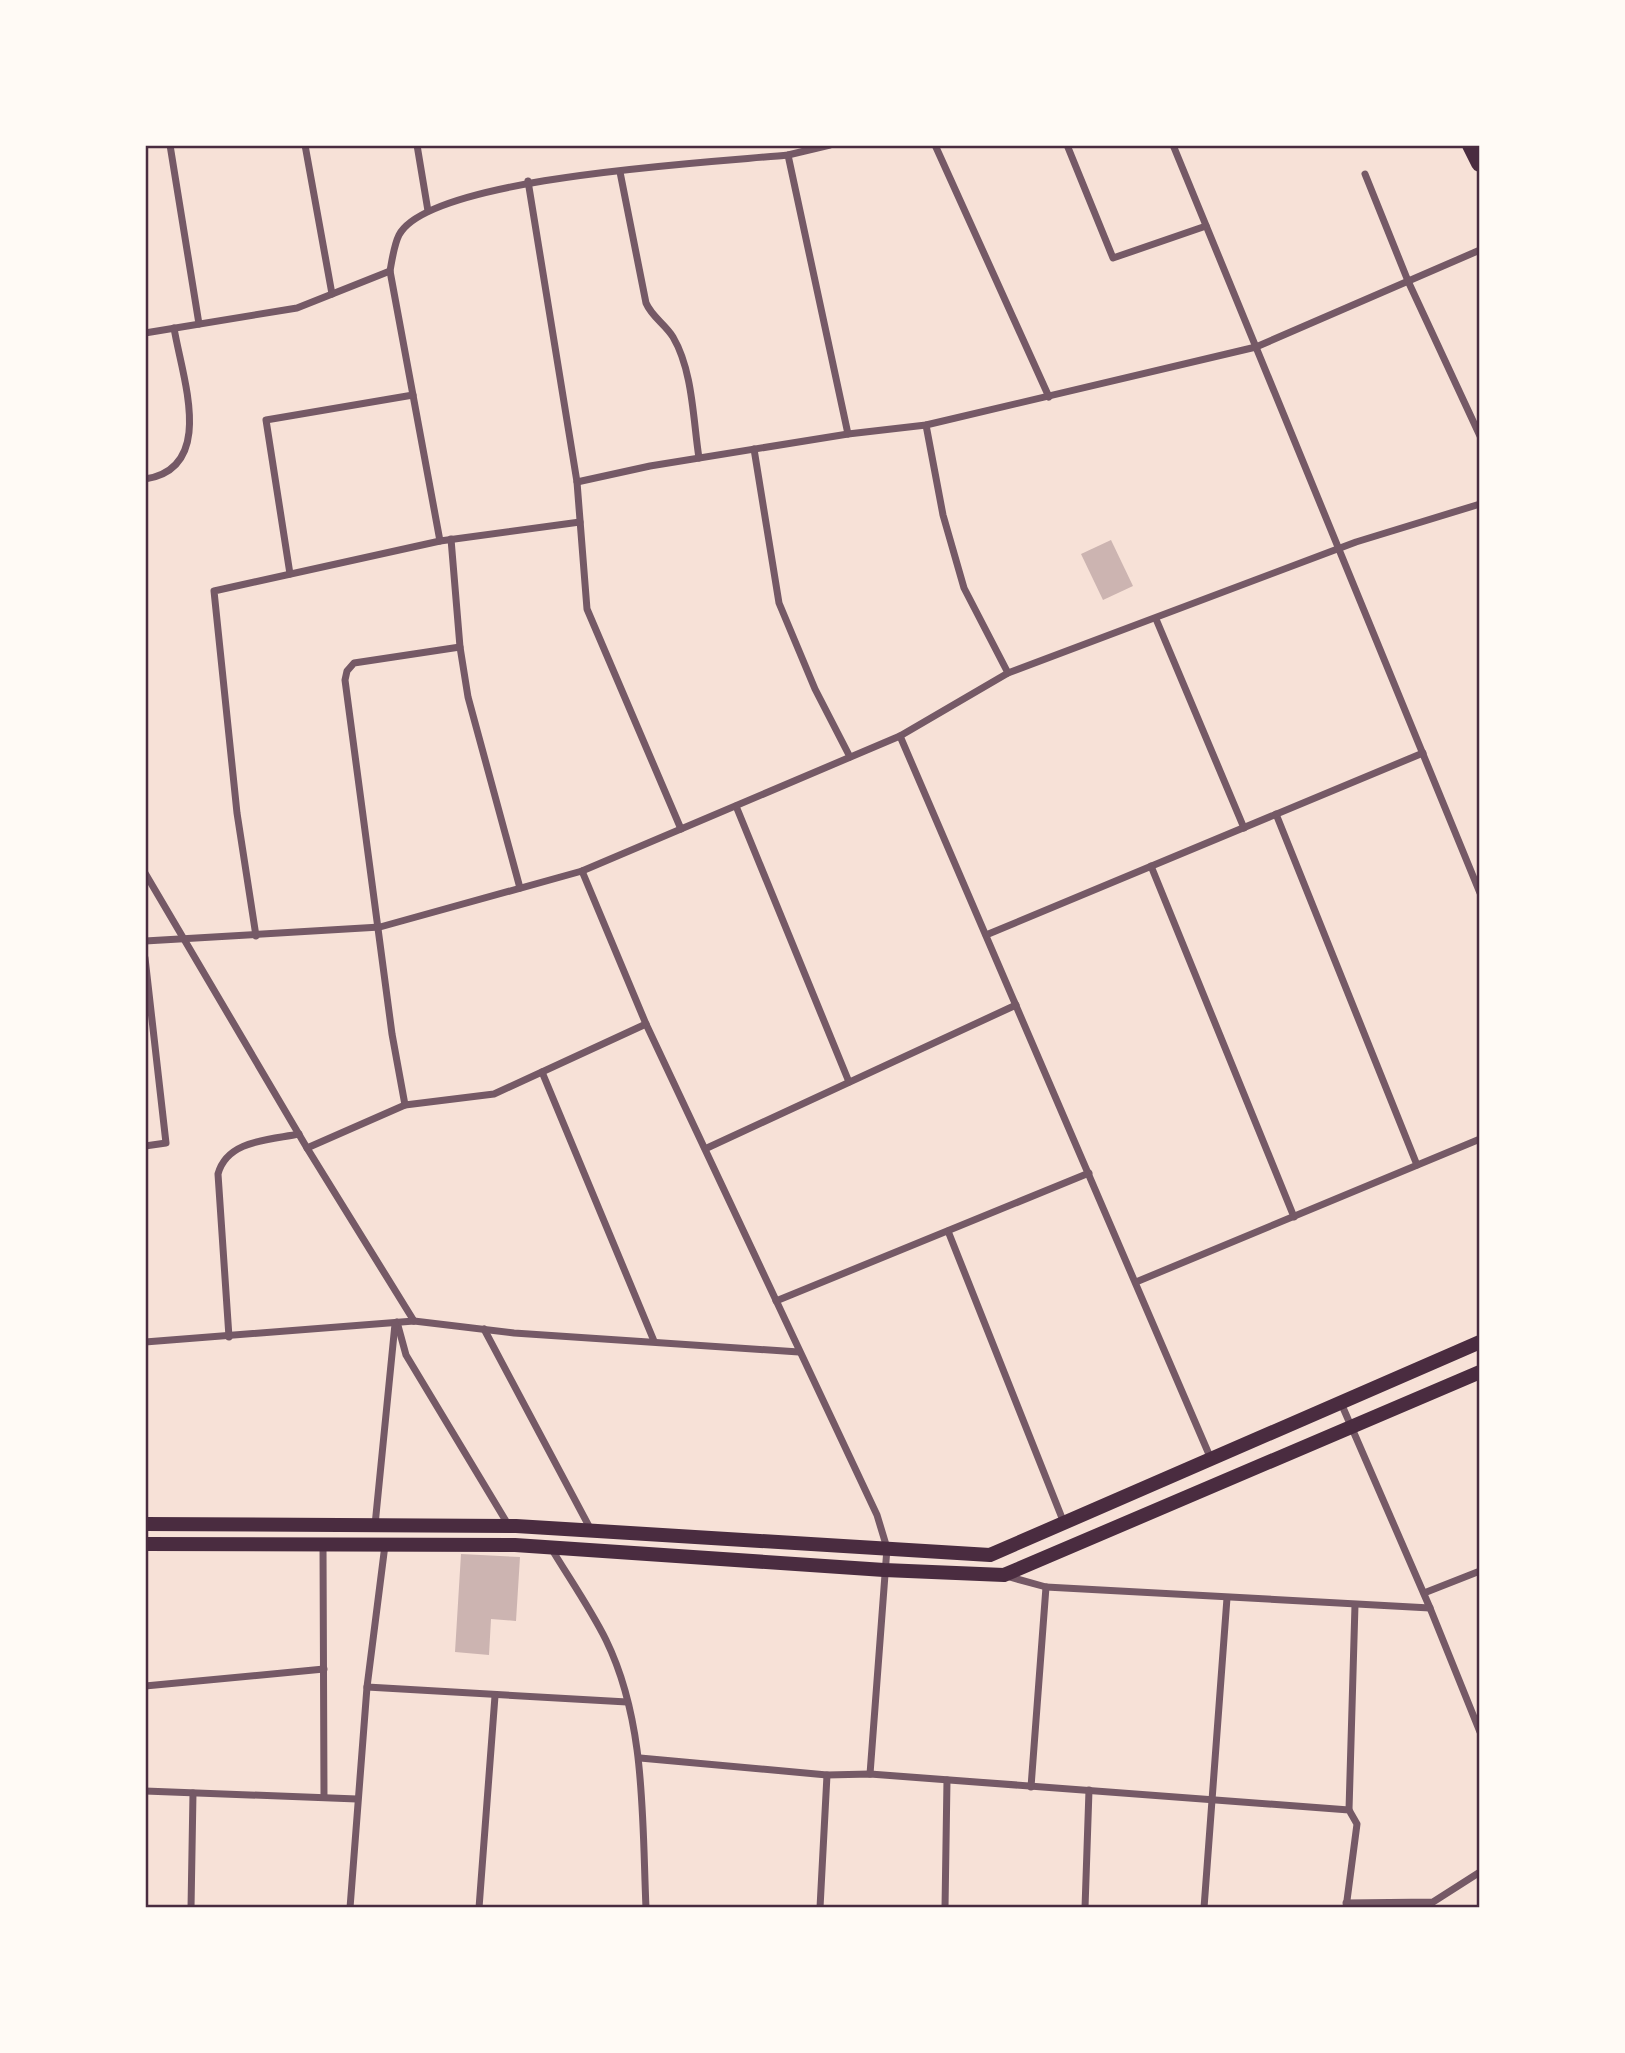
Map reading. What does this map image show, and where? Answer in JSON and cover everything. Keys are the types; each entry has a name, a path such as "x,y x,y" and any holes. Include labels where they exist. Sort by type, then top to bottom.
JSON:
{"highway":[{"path":"1471,145 1480,163"}],"main road":[{"path":"145,1524 509,1526 990,1555 1480,1342"},
{"path":"145,1544 551,1548 884,1570 1003,1575 1480,1372"}],"street":[{"path":"170,145 199,324"},
{"path":"305,145 332,294"},
{"path":"417,145 428,211"},
{"path":"440,541 390,271 399,234 428,211 528,181 788,155 830,145"},
{"path":"935,145 1049,397"},
{"path":"1067,145 1113,258 1206,226"},
{"path":"1173,145 1480,893"},
{"path":"788,155 848,434"},
{"path":"620,172 646,303 651,313 673,336 687,379 699,458"},
{"path":"1365,174 1408,281 1480,436"},
{"path":"528,181 577,482 587,609 681,829"},
{"path":"577,482 754,449 926,425 1256,347 1480,250"},
{"path":"145,333 298,308 390,271"},
{"path":"145,479 173,470 182,461 191,435 174,328"},
{"path":"290,574 266,420 413,395"},
{"path":"926,425 943,515 964,587 1008,673"},
{"path":"754,449 779,603 816,689 850,757"},
{"path":"145,941 380,927 582,871 900,736 1008,673 1340,548 1480,504"},
{"path":"256,936 237,813 214,591 440,541 580,522"},
{"path":"452,539 460,647 468,697 520,888"},
{"path":"1156,619 1244,828"},
{"path":"405,1105 392,1034 380,927 345,680 347,671 354,663 460,647"},
{"path":"900,736 1211,1459"},
{"path":"986,935 1423,753"},
{"path":"736,806 849,1082"},
{"path":"1276,814 1418,1165"},
{"path":"1151,866 1294,1217"},
{"path":"582,871 646,1024 707,1148 799,1352 877,1515 887,1548 870,1774"},
{"path":"145,873 307,1148 414,1321"},
{"path":"145,958 166,1143 145,1146"},
{"path":"707,1148 1016,1005"},
{"path":"307,1148 405,1105 494,1094 646,1024"},
{"path":"542,1072 654,1341"},
{"path":"229,1337 218,1174 221,1162 229,1153 242,1146 299,1133"},
{"path":"1136,1282 1480,1139"},
{"path":"776,1301 1089,1173"},
{"path":"948,1231 1064,1522"},
{"path":"145,1342 414,1321 799,1352"},
{"path":"375,1525 396,1322"},
{"path":"396,1322 406,1355 509,1526"},
{"path":"484,1328 591,1530"},
{"path":"1341,1403 1424,1593 1480,1732"},
{"path":"323,1545 324,1797"},
{"path":"350,1908 367,1687 385,1545"},
{"path":"551,1548 606,1641 627,1702 639,1758 646,1908"},
{"path":"1424,1593 1480,1571"},
{"path":"1003,1575 1046,1587 1430,1608"},
{"path":"1031,1787 1046,1587"},
{"path":"1204,1908 1227,1598"},
{"path":"1354,1605 1349,1810 1357,1824 1346,1905 1433,1902 1480,1872"},
{"path":"145,1686 324,1669"},
{"path":"367,1687 627,1702"},
{"path":"480,1908 495,1696"},
{"path":"639,1758 827,1775 870,1774 1349,1810"},
{"path":"820,1908 827,1775"},
{"path":"945,1908 947,1780"},
{"path":"1084,1908 1089,1790"},
{"path":"145,1791 357,1798"},
{"path":"191,1908 193,1793"}],"building":[{"path":"1111,540 1133,586 1103,600 1081,554"},
{"path":"461,1554 520,1557 516,1621 491,1619 489,1655 455,1652"}]}
